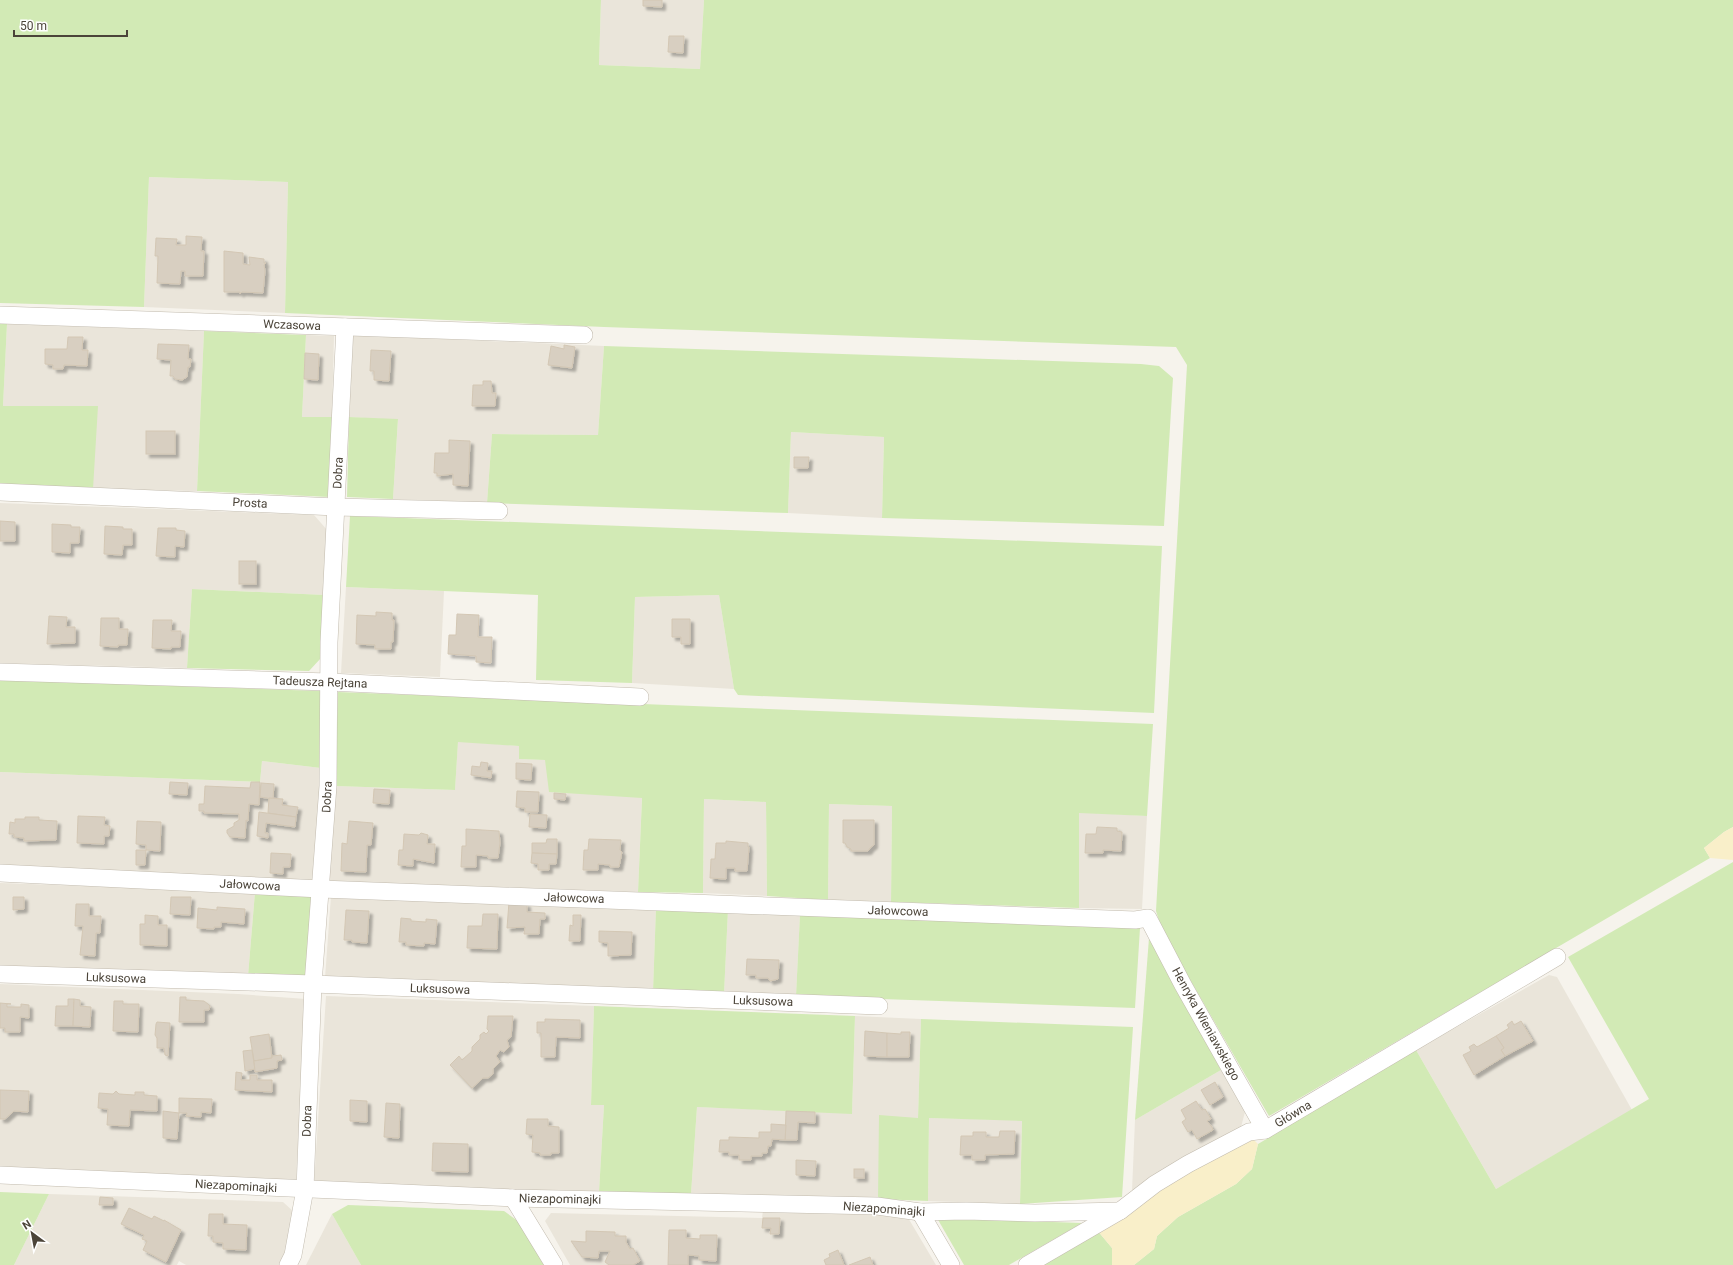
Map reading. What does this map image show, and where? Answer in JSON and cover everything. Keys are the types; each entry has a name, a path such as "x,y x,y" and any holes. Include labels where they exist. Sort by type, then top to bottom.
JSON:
{"street":[{"name":"Wczasowa","path":"0,315 584,334"},
{"name":"Dobra","path":"288,1265 293,1255 305,1189 313,984 328,786 329,642 345,327"},
{"name":"Prosta","path":"0,492 336,507 499,511"},
{"name":"Tadeusza Rejtana","path":"0,672 329,682 640,697"},
{"name":"Jałowcowa","path":"0,873 321,889 1135,920 1148,918"},
{"name":"Henryka Wieniawskiego","path":"1148,918 1183,985 1266,1130"},
{"name":"Główna","path":"1027,1265 1120,1211 1155,1184 1188,1164 1249,1132 1266,1130 1557,957"},
{"name":"Luksusowa","path":"0,974 313,984 879,1006"},
{"name":"Niezapominajki","path":"0,1175 513,1198 877,1206 920,1212 966,1211 1035,1213 1120,1211"},
{"path":"513,1198 554,1265"},
{"path":"920,1212 951,1265"}],"shaded area":[{"path":"601,0 704,0 700,69 599,65"},
{"path":"149,177 288,182 285,313 144,307"},
{"path":"7,324 204,331 197,491 93,489 3,406"},
{"path":"306,335 334,336 332,417 302,417"},
{"path":"353,335 604,346 598,435 492,434 487,503 393,499 398,420 349,417"},
{"path":"791,432 884,437 882,518 788,513"},
{"path":"0,503 314,515 328,531 325,595 192,589 187,668 0,663"},
{"path":"346,587 444,591 440,677 341,673"},
{"path":"719,595 734,689 632,683 635,597"},
{"path":"458,741 519,746 519,759 545,760 642,797 638,892 329,881 335,786 455,790"},
{"path":"262,761 321,768 313,880 0,866 0,772 260,782"},
{"path":"704,799 766,802 767,896 703,893"},
{"path":"829,804 892,806 891,902 828,900"},
{"path":"1079,812 1147,816 1142,909 1079,908"},
{"path":"0,883 255,892 248,976 0,967"},
{"path":"331,896 656,907 653,991 325,978"},
{"path":"728,910 800,914 796,996 724,994"},
{"path":"1549,975 1557,977 1632,1110 1496,1189 1416,1050"},
{"path":"0,984 238,994 306,999 296,1180 0,1168"},
{"path":"326,996 594,1006 591,1105 604,1105 599,1192 314,1183"},
{"path":"855,1016 921,1019 918,1118 878,1199 691,1194 697,1107 852,1113"},
{"path":"1221,1070 1245,1112 1241,1127 1132,1191 1135,1120"},
{"path":"929,1118 1022,1120 1020,1204 928,1201"},
{"path":"49,1194 283,1202 294,1212 291,1244 281,1265 186,1265 179,1261 177,1265 14,1265"},
{"path":"763,1210 907,1216 936,1265 570,1265 545,1221 551,1213 762,1218"},
{"path":"332,1214 361,1265 306,1265"}],"green space":[{"path":"0,0 601,0 599,65 700,69 704,0 1733,0 1733,827 1724,832 1704,848 1710,858 1269,1116 1163,933 1156,911 1187,365 1176,347 604,327 285,313 288,182 149,177 144,307 0,303"},
{"path":"0,324 7,324 3,406 98,406 93,489 0,485"},
{"path":"204,331 306,335 302,417 332,417 330,497 197,491"},
{"path":"604,346 1141,364 1159,366 1173,378 1164,526 882,518 884,437 791,432 788,513 487,503 492,434 598,435"},
{"path":"349,417 398,419 393,499 347,497"},
{"path":"350,516 1162,546 1154,713 738,695 734,689 719,595 635,597 632,683 536,680 538,595 346,587"},
{"path":"192,589 325,595 321,658 309,671 187,668"},
{"path":"0,680 320,691 321,768 262,761 260,782 0,772"},
{"path":"338,692 1153,724 1147,816 1079,813 1079,908 891,902 892,806 829,804 828,900 767,896 766,802 704,799 703,893 638,892 642,798 549,792 545,760 519,759 519,746 458,742 455,790 335,786"},
{"path":"1733,862 1733,1265 1134,1265 1154,1249 1157,1236 1178,1217 1236,1184 1252,1169 1258,1144 1416,1050 1496,1189 1649,1099 1568,957"},
{"path":"255,892 313,896 307,978 248,976"},
{"path":"656,907 728,910 724,994 653,991"},
{"path":"800,914 1140,928 1135,1008 796,996"},
{"path":"1149,938 1221,1070 1135,1120"},
{"path":"594,1006 855,1016 852,1114 697,1107 691,1194 599,1192 604,1105 591,1105"},
{"path":"921,1019 1133,1027 1122,1197 1020,1204 1022,1121 929,1118 928,1201 878,1199 879,1115 918,1118"},
{"path":"0,1192 49,1194 14,1265 0,1265"},
{"path":"348,1205 504,1211 522,1224 545,1265 361,1265 332,1214"},
{"path":"937,1218 1082,1223 1009,1265 964,1265"},
{"path":"1097,1230 1112,1248 1112,1265 1037,1265"}],"sand":[{"path":"1733,827 1733,860 1710,858 1704,848 1724,832"},
{"path":"1252,1138 1258,1144 1252,1169 1236,1184 1178,1217 1157,1236 1154,1249 1134,1265 1112,1265 1112,1248 1097,1230 1153,1192"}],"building":[{"path":"643,0 662,0 662,7 643,6"},
{"path":"669,36 684,36 683,53 668,52"},
{"path":"186,236 202,237 201,251 204,251 203,276 185,276 185,271 181,271 180,284 157,283 158,256 155,256 156,238 177,239 176,245 186,245"},
{"path":"224,251 243,253 243,264 250,265 249,257 264,259 264,263 266,263 264,265 265,271 263,293 242,292 240,294 240,292 224,292"},
{"path":"68,337 83,337 82,350 88,350 87,366 64,365 63,369 53,369 53,365 45,364 45,349 67,349"},
{"path":"158,344 189,345 188,359 191,359 187,377 182,380 175,379 173,376 170,376 171,360 157,359"},
{"path":"564,345 575,347 572,368 548,365 551,346 564,349"},
{"path":"371,350 391,351 389,381 374,380 374,371 370,371"},
{"path":"305,353 319,354 318,380 304,379"},
{"path":"483,381 491,381 492,393 496,393 495,406 472,406 473,385 483,385"},
{"path":"146,431 175,431 175,454 146,454"},
{"path":"449,440 470,441 468,486 453,485 453,474 437,476 437,473 434,473 435,453 449,453"},
{"path":"794,457 809,457 808,468 794,468"},
{"path":"0,521 15,522 15,541 0,541"},
{"path":"52,524 80,527 79,543 70,543 70,553 52,552"},
{"path":"105,526 132,529 132,545 123,545 122,555 104,554"},
{"path":"158,528 176,528 176,530 185,531 184,547 175,546 175,557 156,556"},
{"path":"239,561 256,561 256,584 239,584"},
{"path":"376,612 392,613 392,620 394,620 393,642 391,642 391,649 375,649 375,645 356,644 357,615 376,616"},
{"path":"457,614 479,615 478,637 492,637 491,663 476,662 476,656 448,654 449,635 456,635"},
{"path":"49,616 67,617 66,627 75,627 75,643 47,644"},
{"path":"101,618 119,618 119,629 128,629 127,645 118,645 118,647 100,646"},
{"path":"672,619 690,619 690,644 681,644 681,637 672,637"},
{"path":"153,620 172,620 171,631 181,631 180,647 171,647 171,649 152,648"},
{"path":"481,762 488,763 487,771 492,771 491,778 471,775 472,766 480,767"},
{"path":"516,763 532,764 531,780 516,779"},
{"path":"170,782 188,783 187,795 169,794"},
{"path":"251,782 260,782 259,805 249,804 245,838 230,837 227,833 227,830 234,826 234,823 239,820 239,814 204,813 204,811 199,811 199,804 204,804 205,786 250,788"},
{"path":"261,783 274,784 273,799 260,797"},
{"path":"374,789 390,790 389,804 373,803"},
{"path":"517,791 539,792 538,812 525,812 525,808 516,807"},
{"path":"554,793 566,794 565,800 554,799"},
{"path":"269,798 283,799 282,805 298,807 296,817 268,813"},
{"path":"259,812 296,817 295,827 266,823 265,833 268,833 268,838 257,836"},
{"path":"530,814 547,815 546,828 529,827"},
{"path":"78,816 105,817 104,825 110,826 109,836 104,836 104,844 77,843"},
{"path":"25,817 39,817 39,820 57,821 56,840 24,841 24,838 14,837 14,834 9,834 10,822 15,823 15,819 25,819"},
{"path":"843,820 874,820 874,845 868,851 851,851 845,843 843,843"},
{"path":"137,821 161,822 160,851 146,850 146,845 136,844"},
{"path":"349,821 373,823 371,845 367,845 366,872 341,871 342,843 347,844"},
{"path":"1097,827 1117,828 1117,831 1122,832 1121,851 1103,850 1103,853 1085,853 1086,834 1096,834"},
{"path":"466,829 499,831 500,843 498,858 488,858 488,856 476,855 476,867 461,867 462,846 466,846"},
{"path":"421,833 428,835 427,844 435,844 434,863 413,859 413,866 398,865 399,850 403,850 404,834 419,835"},
{"path":"547,839 557,839 557,854 532,853 532,843 546,843"},
{"path":"589,839 621,840 620,850 622,852 619,867 610,867 610,865 598,864 598,870 583,870 584,850 588,850"},
{"path":"726,841 748,843 747,871 735,871 735,868 726,868 726,879 710,878 711,859 715,859 716,843 726,843"},
{"path":"136,850 146,850 145,865 136,865"},
{"path":"271,853 291,854 290,867 283,867 283,874 270,873"},
{"path":"532,853 557,854 556,864 549,864 549,870 538,870 538,864 531,863"},
{"path":"13,897 24,897 24,909 13,910"},
{"path":"171,897 191,897 190,915 170,914"},
{"path":"509,902 527,904 527,912 545,913 545,919 540,919 539,934 524,934 525,927 507,928"},
{"path":"76,904 89,904 89,916 101,916 100,933 96,933 95,956 80,955 83,926 75,926"},
{"path":"217,907 245,909 244,924 221,922 221,927 214,927 214,929 197,928 198,908 217,910"},
{"path":"346,910 369,911 367,943 344,940"},
{"path":"483,914 498,914 497,949 467,948 468,926 482,926"},
{"path":"145,915 158,916 158,925 167,925 167,946 140,945 140,924 145,924"},
{"path":"573,915 581,915 580,941 569,941 570,925 573,926"},
{"path":"401,918 411,919 411,921 426,922 426,919 437,920 435,944 424,943 424,946 406,945 406,942 399,942"},
{"path":"599,931 632,932 631,955 608,956 608,943 599,942"},
{"path":"747,959 779,960 778,979 770,981 768,978 756,978 756,975 746,975"},
{"path":"180,997 186,997 186,1000 204,1001 210,1006 209,1010 204,1010 204,1022 179,1022"},
{"path":"68,999 74,999 73,1026 55,1026 56,1006 68,1006"},
{"path":"74,999 80,1000 80,1006 91,1007 90,1027 73,1026"},
{"path":"114,1001 123,1001 123,1004 139,1004 138,1032 113,1031"},
{"path":"0,1003 11,1004 7,1004 7,1007 21,1007 21,1004 29,1005 29,1018 20,1017 20,1032 5,1032 5,1028 0,1028"},
{"path":"488,1016 513,1016 511,1037 507,1040 509,1047 504,1052 500,1050 496,1056 500,1062 493,1069 493,1074 488,1078 483,1078 472,1088 450,1065 459,1056 462,1060 472,1051 472,1047 480,1039 480,1035 484,1032 486,1034 489,1031 487,1029"},
{"path":"545,1019 580,1020 580,1038 556,1037 555,1057 541,1057 541,1033 537,1033 537,1022 545,1022"},
{"path":"1512,1021 1514,1025 1521,1021 1533,1041 1505,1056 1501,1050 1504,1048 1496,1036 1509,1028 1507,1025"},
{"path":"157,1022 170,1023 168,1056 165,1055 164,1048 157,1048 157,1038 155,1035"},
{"path":"865,1031 887,1033 887,1057 864,1056"},
{"path":"901,1032 910,1032 909,1057 887,1057 887,1033 901,1034"},
{"path":"269,1034 272,1058 254,1061 250,1037"},
{"path":"1496,1036 1504,1048 1501,1050 1505,1056 1474,1075 1463,1055 1471,1051 1469,1047 1474,1044 1477,1047"},
{"path":"252,1050 255,1069 245,1071 243,1051"},
{"path":"281,1055 282,1060 277,1061 277,1068 255,1072 254,1061"},
{"path":"236,1072 242,1073 241,1080 250,1080 250,1075 257,1075 257,1080 272,1080 272,1092 235,1090"},
{"path":"1215,1082 1223,1097 1210,1105 1201,1090"},
{"path":"0,1090 29,1091 28,1112 14,1111 5,1119 0,1119"},
{"path":"116,1091 119,1094 135,1095 135,1092 144,1092 144,1095 157,1096 157,1111 130,1110 129,1126 107,1125 108,1109 98,1108 99,1093 113,1094"},
{"path":"179,1098 212,1099 211,1113 201,1112 201,1117 186,1116 187,1113 179,1113"},
{"path":"350,1100 367,1101 367,1122 350,1121"},
{"path":"1196,1101 1202,1110 1205,1109 1211,1119 1207,1121 1213,1130 1197,1139 1192,1130 1188,1132 1182,1122 1186,1119 1181,1110"},
{"path":"386,1103 400,1104 399,1138 384,1137"},
{"path":"163,1111 179,1113 177,1139 163,1138"},
{"path":"786,1111 815,1112 815,1123 798,1122 797,1140 785,1140"},
{"path":"527,1119 548,1119 548,1126 559,1127 559,1153 540,1155 540,1153 532,1152 533,1135 526,1134"},
{"path":"771,1124 786,1125 785,1140 772,1139 771,1146 768,1146 767,1153 762,1153 762,1156 751,1156 751,1160 739,1160 739,1155 729,1155 729,1152 719,1152 720,1140 729,1140 729,1137 759,1138 759,1132 771,1132"},
{"path":"1000,1131 1015,1131 1014,1154 985,1155 985,1160 972,1160 972,1155 960,1155 961,1136 973,1136 973,1132 986,1132 986,1137 999,1137"},
{"path":"433,1143 468,1144 468,1172 432,1171"},
{"path":"796,1160 816,1161 815,1176 796,1175"},
{"path":"854,1169 864,1169 864,1178 854,1178"},
{"path":"100,1197 113,1198 113,1205 99,1205"},
{"path":"129,1208 152,1219 154,1216 164,1220 181,1230 166,1262 143,1250 147,1241 142,1239 144,1235 121,1224"},
{"path":"209,1214 223,1214 223,1224 247,1225 246,1250 223,1249 223,1243 213,1242 213,1236 208,1236"},
{"path":"763,1218 780,1218 779,1234 770,1234 771,1228 762,1228"},
{"path":"669,1230 686,1230 686,1238 700,1239 700,1235 717,1235 716,1261 699,1260 699,1256 688,1255 688,1265 668,1265"},
{"path":"586,1231 615,1232 615,1236 626,1236 626,1242 630,1249 633,1248 640,1261 633,1265 609,1265 605,1262 610,1251 599,1251 598,1258 582,1257 571,1241 586,1242"},
{"path":"838,1250 844,1265 826,1265 824,1260 830,1257 829,1254"},
{"path":"870,1257 873,1265 849,1265"}]}
